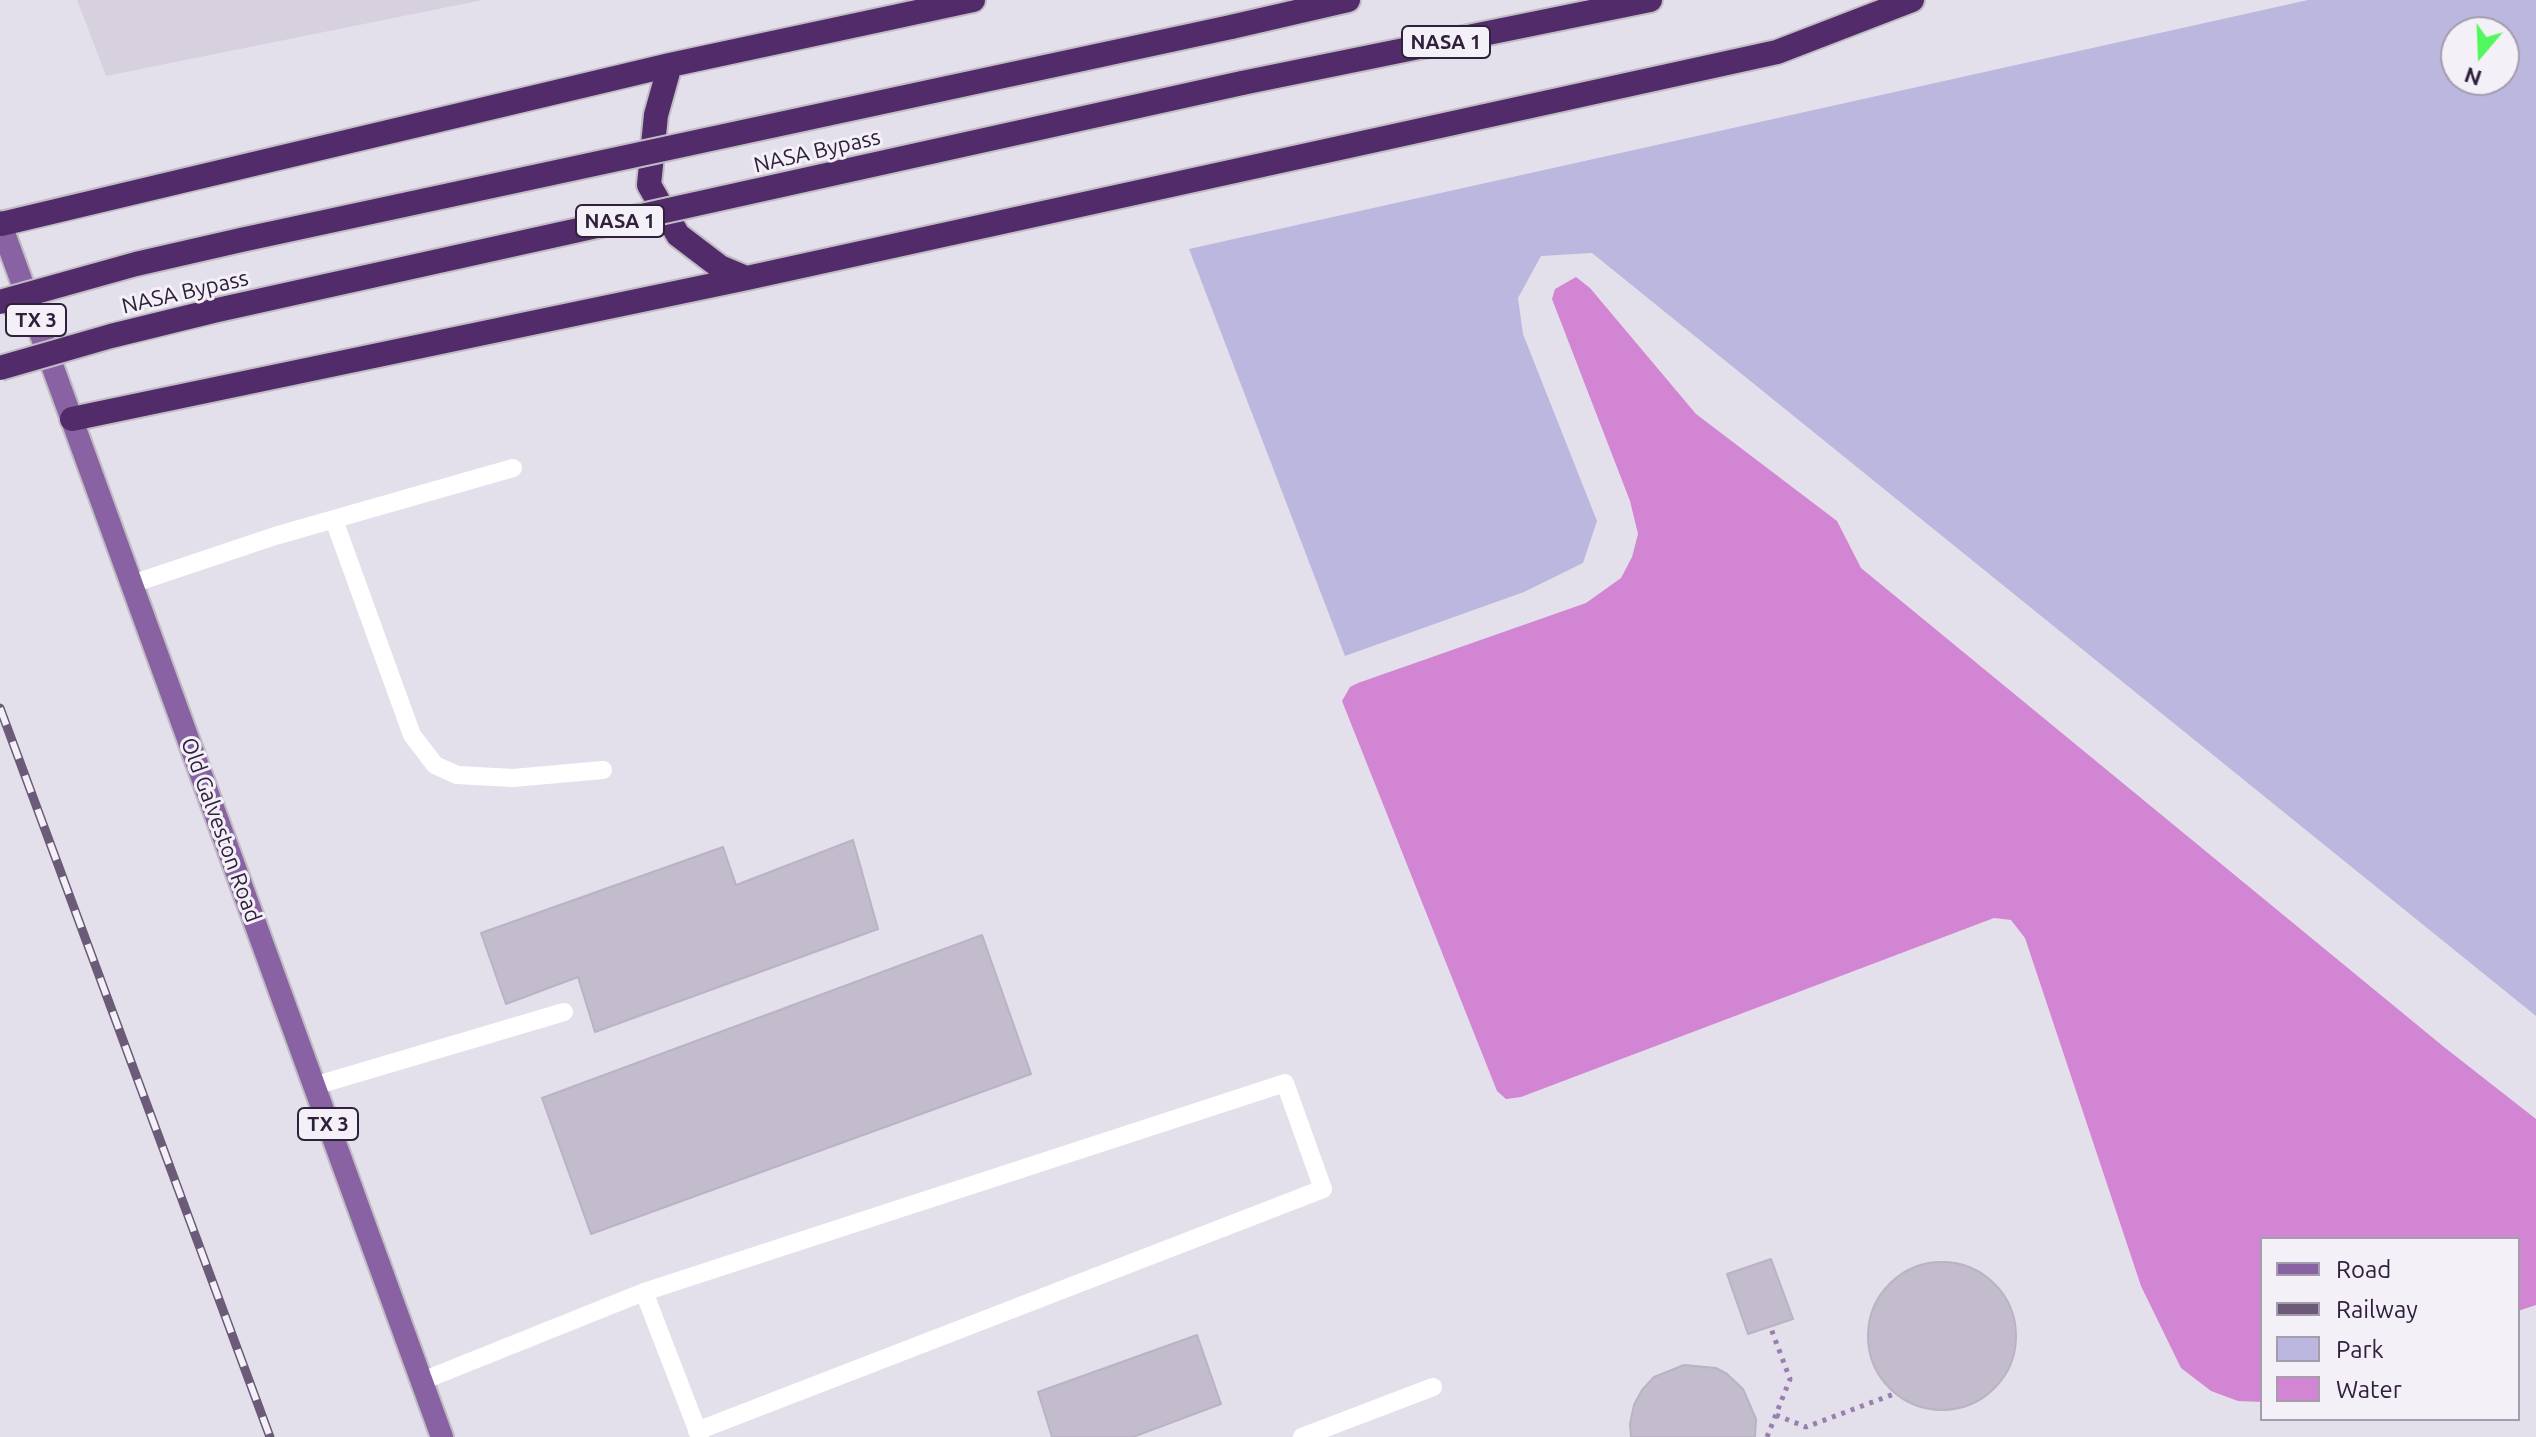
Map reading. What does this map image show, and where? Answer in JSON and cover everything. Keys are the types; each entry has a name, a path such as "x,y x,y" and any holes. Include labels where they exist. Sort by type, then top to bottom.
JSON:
{"highway":[{"path":"0,223 670,65 973,0"},
{"name":"NASA Bypass","path":"0,302 122,268 241,240 1348,0"},
{"name":"NASA Bypass","path":"0,368 213,311 1242,83 1650,0"},
{"path":"72,419 747,278 1777,52 1912,0"},
{"path":"670,65 656,115 649,185 678,235 720,267 747,278"}],"main road":[{"name":"Old Galveston Road","path":"0,223 442,1437"}],"lane":[{"path":"132,584 275,536 513,468"},
{"path":"334,520 412,735 435,765 457,775 513,778 603,770"},
{"path":"314,1086 564,1012"},
{"path":"422,1381 644,1292 1285,1083 1323,1189 698,1434 644,1292"},
{"path":"1302,1437 1433,1387"}],"path":[{"path":"1767,1437 1790,1379 1770,1326"},
{"path":"1776,1415 1806,1427 1894,1394"}],"shaded area":[{"path":"77,0 483,0 106,76"}],"green space":[{"path":"2308,0 2536,0 2536,1016 1592,253 1541,256 1518,298 1523,334 1597,521 1583,563 1524,592 1345,656 1189,249"}],"water":[{"path":"1576,277 1590,288 1696,414 1837,521 1861,568 2444,1047 2536,1119 2536,1305 2520,1310 2520,1237 2260,1237 2260,1402 2238,1401 2211,1391 2181,1368 2141,1286 2025,938 2011,920 1994,918 1521,1097 1506,1099 1497,1091 1342,701 1350,687 1358,683 1586,603 1621,578 1632,557 1638,534 1630,501 1552,299 1555,289"}],"building":[{"path":"853,840 878,929 595,1032 578,977 506,1004 481,933 723,847 736,885"},
{"path":"982,935 1031,1074 591,1234 542,1098"},
{"path":"1771,1259 1793,1319 1748,1334 1727,1274"},
{"path":"1942,1262 1970,1268 1994,1284 2010,1308 2016,1336 2010,1364 1994,1388 1970,1404 1942,1410 1914,1404 1890,1388 1874,1364 1868,1336 1874,1308 1890,1284 1914,1268"},
{"path":"1197,1335 1221,1404 1133,1437 1052,1437 1038,1392"},
{"path":"1684,1365 1716,1368 1743,1389 1756,1419 1755,1437 1631,1437 1634,1405 1642,1390 1654,1377"}],"railway":[{"path":"0,708 270,1437"}]}
